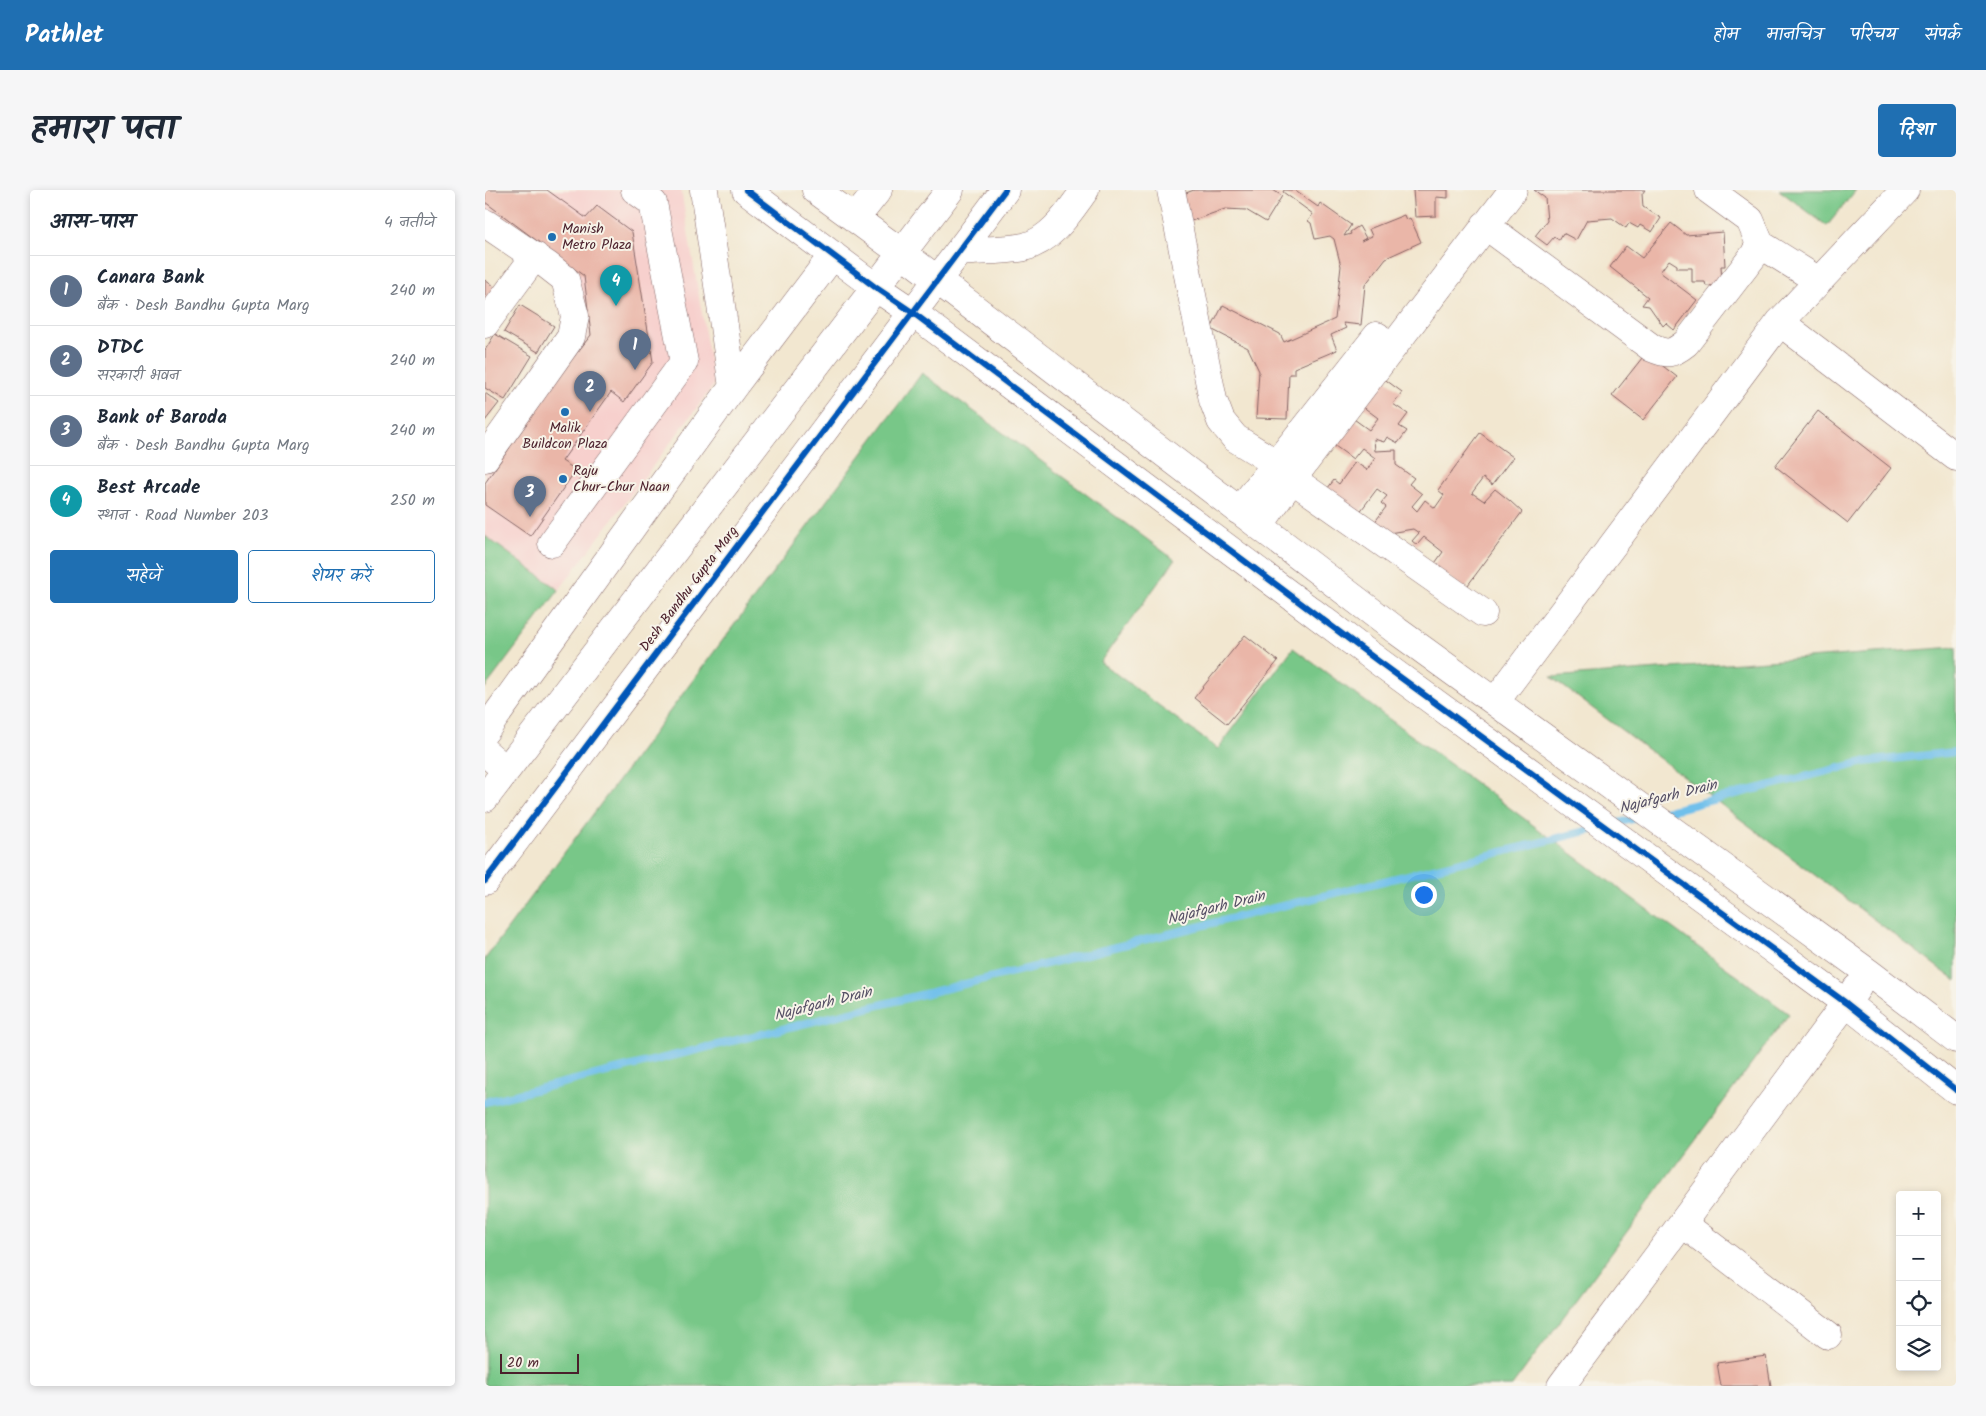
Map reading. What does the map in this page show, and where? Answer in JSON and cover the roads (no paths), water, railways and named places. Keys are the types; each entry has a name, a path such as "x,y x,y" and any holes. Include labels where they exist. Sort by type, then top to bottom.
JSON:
{"street":[{"path":"551,543 684,362 653,202 635,190"},
{"path":"704,190 733,387"},
{"path":"745,190 875,287 912,312 1378,661 1846,1003 1956,1090"},
{"path":"816,190 902,253 1397,631 1956,1039"},
{"path":"855,219 878,190"},
{"path":"485,798 950,190"},
{"path":"937,281 1005,190"},
{"path":"959,252 1025,246 1045,236 1064,220 1085,190"},
{"path":"1171,190 1213,400 1221,421 1235,438 1483,613"},
{"path":"1249,518 1492,190"},
{"path":"1284,471 1513,190"},
{"path":"1709,190 1750,220 1760,244 1819,281"},
{"path":"1495,702 1780,322 1905,190"},
{"path":"485,223 535,256 565,279 575,316 571,338 485,458"},
{"path":"1485,224 1652,348 1664,353 1675,352 1686,343 1755,255 1760,244"},
{"path":"485,731 733,387 833,255"},
{"path":"485,324 535,256"},
{"name":"Desh Bandhu Gupta Marg","path":"485,881 937,281"},
{"path":"1780,322 1956,457"},
{"path":"485,752 506,770"},
{"path":"1561,1386 1869,974"},
{"path":"1682,1223 1828,1335"}],"waterway":[{"name":"Najafgarh Drain","path":"1660,813 1864,762 1956,752"},
{"name":"Najafgarh Drain","path":"1614,824 1641,817"},
{"name":"Najafgarh Drain","path":"485,1102 1595,829"}],"place":[{"name":"Manish Metro Plaza","path":"552,237"},
{"name":"Best Arcade","path":"616,306"},
{"name":"Canara Bank","path":"635,370"},
{"name":"Malik Buildcon Plaza","path":"565,412"},
{"name":"DTDC","path":"590,412"},
{"name":"Raju Chur-Chur Naan","path":"563,479"},
{"name":"Bank of Baroda","path":"530,517"}]}
